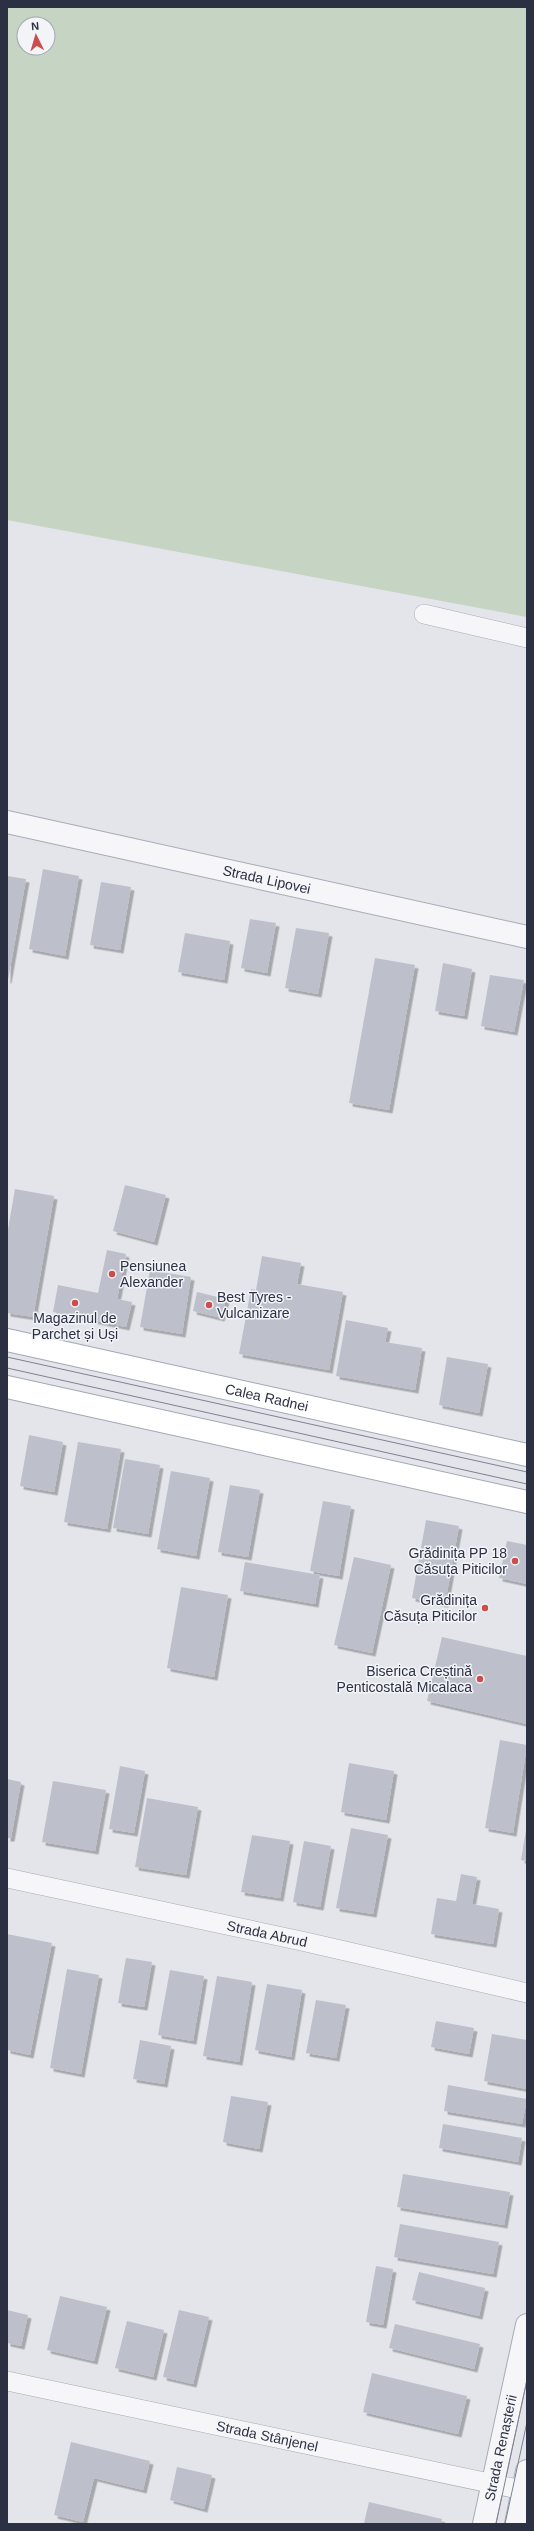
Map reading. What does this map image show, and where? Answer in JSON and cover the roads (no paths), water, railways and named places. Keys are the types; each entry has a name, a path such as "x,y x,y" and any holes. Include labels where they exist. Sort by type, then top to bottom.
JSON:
{"main road":[{"name":"Calea Radnei","path":"7,1340 527,1456"},
{"path":"7,1387 527,1502"}],"street":[{"path":"424,614 527,638"},
{"name":"Strada Lipovei","path":"7,822 527,937"},
{"name":"Strada Abrud","path":"7,1878 306,1942 527,1993"},
{"name":"Strada Renașterii","path":"484,2524 527,2325"},
{"name":"Strada Stânjenel","path":"7,2380 492,2484 526,2484"},
{"path":"516,2524 526,2484"}],"tram line":[{"path":"7,1357 527,1472"},
{"path":"7,1368 527,1484"},
{"path":"496,2524 527,2380"},
{"path":"505,2524 527,2422"}],"place":[{"name":"Pensiunea Alexander","path":"112,1274"},
{"name":"Magazinul de Parchet și Uși","path":"75,1303"},
{"name":"Best Tyres - Vulcanizare","path":"209,1305"},
{"name":"Grădinița PP 18 Căsuța Piticilor","path":"515,1561"},
{"name":"Grădinița Căsuța Piticilor","path":"485,1608"},
{"name":"Biserica Creștină Penticostală Micalaca","path":"480,1679"}]}
